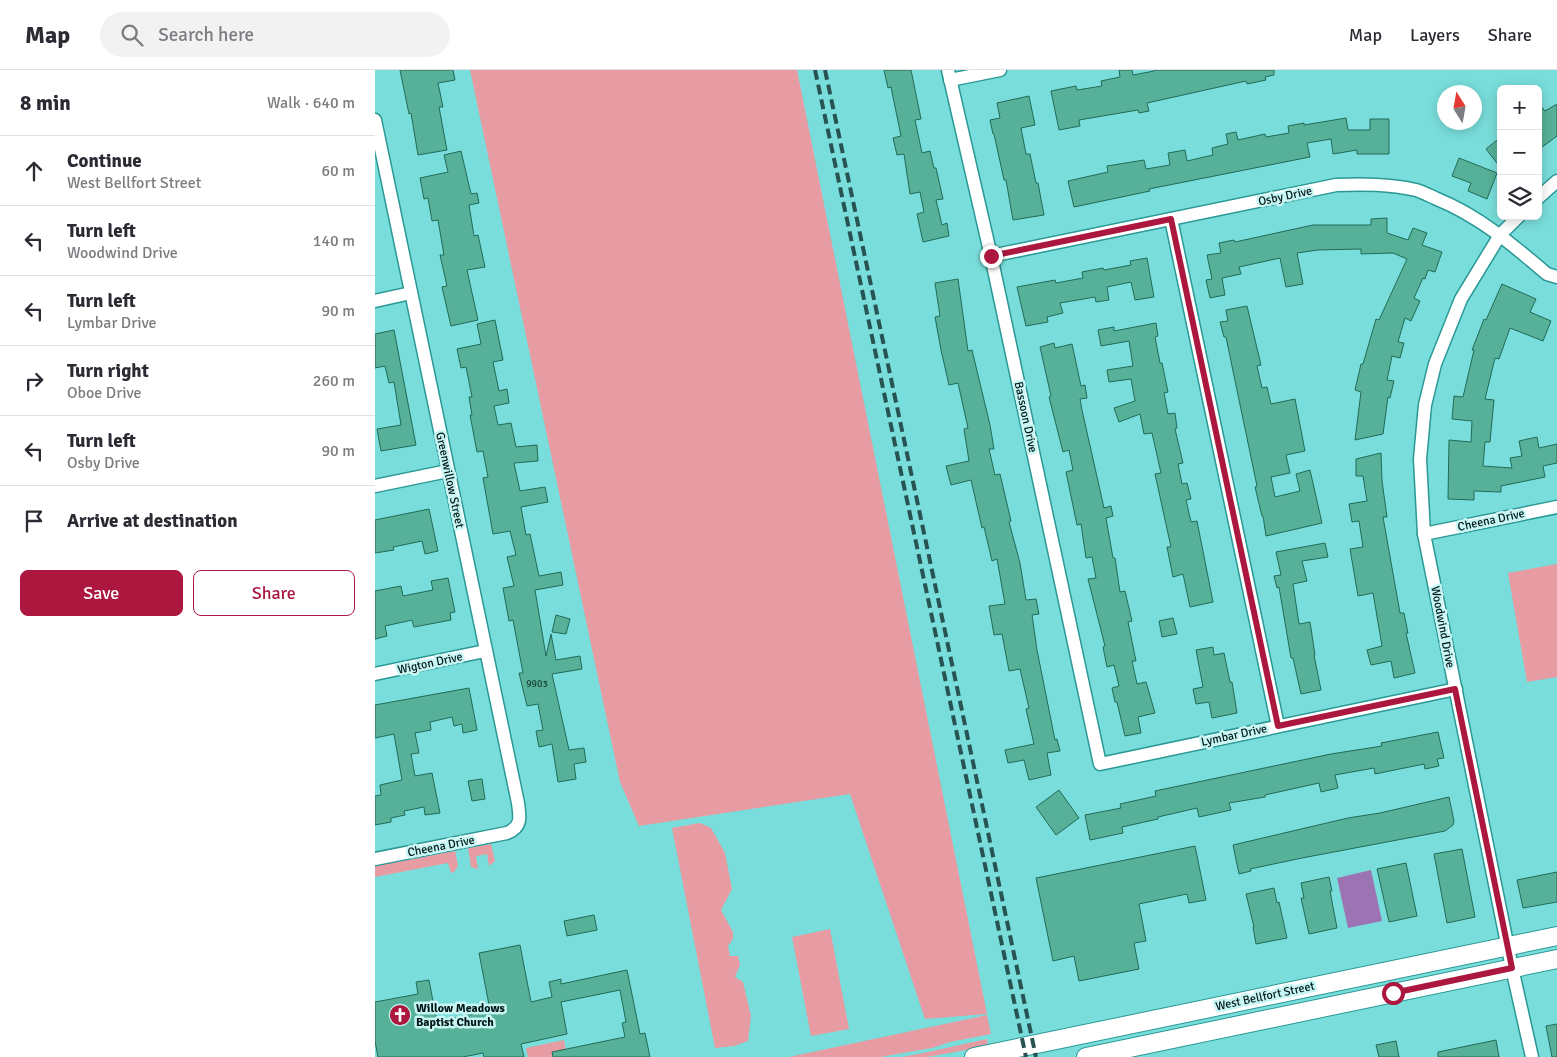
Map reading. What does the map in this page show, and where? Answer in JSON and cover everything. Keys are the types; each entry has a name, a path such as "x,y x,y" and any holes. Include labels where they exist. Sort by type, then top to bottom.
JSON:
{"main road":[{"name":"West Bellfort Street","path":"974,1057 1557,936"},
{"name":"West Bellfort Street","path":"1086,1057 1557,959"},
{"path":"1327,983 1331,1006"}],"street":[{"path":"949,75 1001,70"},
{"name":"Bassoon Drive","path":"949,75 991,256 1100,764"},
{"name":"Greenwillow Street","path":"375,120 520,814 518,825 514,830 507,833"},
{"path":"1542,194 1557,181"},
{"name":"Osby Drive","path":"991,256 1336,185 1367,184 1393,186 1418,191 1451,205 1500,234 1547,274 1557,277"},
{"path":"1171,219 1278,726"},
{"name":"Woodwind Drive","path":"1515,220 1500,234 1461,299 1435,364 1427,396 1420,459 1424,534 1507,947 1532,1057"},
{"path":"375,301 411,293"},
{"path":"375,486 448,471"},
{"name":"Cheena Drive","path":"1424,534 1557,507"},
{"name":"Wigton Drive","path":"375,674 485,652"},
{"name":"Lymbar Drive","path":"1100,764 1455,689"},
{"name":"Cheena Drive","path":"375,859 507,833"}],"shaded area":[{"path":"470,70 797,70 987,1014 925,1019 850,794 639,826 620,782"},
{"path":"1557,564 1557,677 1527,682 1508,573"},
{"path":"700,823 711,828 725,853 732,889 721,910 733,932 733,939 728,946 730,956 738,956 740,965 735,977 743,982 751,1016 748,1041 734,1046 715,1048 672,828"},
{"path":"491,844 495,861 489,866 487,854 476,856 478,869 471,867 468,848"},
{"path":"455,851 458,866 451,873 448,863 375,877 375,866"},
{"path":"1371,870 1382,921 1348,928 1337,878"},
{"path":"830,929 849,1029 811,1036 792,937"},
{"path":"987,1015 991,1034 950,1042 932,1048 880,1057 789,1057"},
{"path":"987,1039 988,1046 927,1057 902,1057 923,1053"},
{"path":"564,1040 567,1057 528,1057 526,1048"}],"building":[{"path":"400,70 453,70 455,80 438,83 443,107 439,107 447,150 418,155 411,113 409,114"},
{"path":"884,70 911,70 921,119 915,120 922,153 930,151 934,168 936,168 943,199 936,200 942,225 947,223 949,236 923,242 917,214 924,212 920,192 910,194 904,154 897,155 893,138 901,136 891,87 888,88"},
{"path":"1119,70 1132,70 1133,75 1154,70 1274,70 1274,75 1265,77 1266,80 1247,84 1246,81 1147,103 1149,111 1139,113 1138,110 1079,120 1080,126 1059,130 1051,91 1076,86 1077,90 1102,86 1101,81 1120,77"},
{"path":"1029,96 1035,125 1021,128 1026,154 1030,154 1036,183 1038,183 1044,215 1013,220 1006,180 1004,180 990,120 1000,118 997,103"},
{"path":"1557,104 1557,136 1542,147 1542,108 1545,111"},
{"path":"1346,118 1348,130 1370,130 1370,119 1389,119 1389,154 1357,154 1357,150 1333,154 1331,139 1307,143 1310,157 1149,189 1150,191 1074,207 1068,181 1108,172 1107,166 1144,160 1146,169 1170,165 1168,153 1185,150 1187,161 1213,155 1212,148 1228,144 1226,134 1236,132 1238,140 1265,134 1266,137 1289,133 1288,126"},
{"path":"1497,140 1497,163 1486,149"},
{"path":"461,151 471,194 477,193 479,203 469,205 474,236 478,235 485,267 467,270 478,320 451,326 442,287 447,286 440,255 444,255 438,220 432,221 428,198 424,199 420,178 448,172 444,155"},
{"path":"1459,158 1497,173 1487,199 1468,191 1471,183 1452,176"},
{"path":"1387,218 1387,233 1408,240 1413,228 1427,233 1422,245 1442,252 1435,272 1428,270 1414,298 1420,301 1411,321 1405,318 1398,342 1404,343 1400,358 1392,356 1387,380 1394,381 1390,398 1388,397 1383,434 1355,440 1361,392 1355,390 1361,364 1363,364 1376,319 1379,320 1407,259 1393,253 1361,254 1361,249 1318,250 1297,253 1303,284 1286,287 1280,258 1239,267 1241,274 1222,278 1225,295 1210,298 1206,280 1212,279 1207,255 1221,253 1219,243 1234,240 1235,242 1313,225 1371,225 1371,219"},
{"path":"1147,258 1154,297 1135,300 1131,282 1107,287 1109,300 1096,302 1095,297 1060,303 1063,313 1047,317 1048,322 1026,326 1017,287 1055,280 1056,283 1083,278 1082,272 1131,265 1130,261"},
{"path":"958,279 968,351 972,350 990,425 994,449 989,449 995,475 1000,474 1011,521 1009,522 1020,563 1026,600 1036,599 1039,614 1032,615 1037,650 1055,740 1057,739 1060,751 1047,753 1051,775 1029,780 1024,760 1008,763 1005,750 1034,744 1026,709 1029,708 1020,669 1009,671 1002,634 994,635 989,606 1005,604 997,559 992,561 971,480 951,485 946,466 969,461 964,429 968,428 958,383 949,385 941,350 935,317 940,316 935,283"},
{"path":"1502,284 1536,299 1530,312 1551,321 1543,341 1510,328 1499,359 1495,358 1485,399 1494,400 1490,442 1485,442 1483,466 1512,468 1510,458 1522,456 1519,441 1537,437 1539,448 1557,444 1557,463 1543,466 1545,477 1501,486 1501,492 1474,491 1474,500 1448,499 1449,440 1471,442 1472,421 1452,419 1454,396 1463,397 1474,350 1472,350 1484,319 1486,320"},
{"path":"1247,306 1261,365 1257,366 1262,388 1267,387 1271,404 1295,399 1305,451 1286,455 1290,473 1271,477 1275,497 1300,491 1296,474 1310,470 1322,523 1266,536 1226,337 1224,337 1220,322 1228,321 1226,310"},
{"path":"495,320 503,360 493,362 499,391 507,389 509,403 494,406 498,425 511,423 516,447 537,445 538,461 514,463 520,491 545,487 548,502 521,507 526,535 530,534 539,576 561,572 563,585 535,590 546,656 551,634 556,660 580,656 582,669 552,674 569,750 584,748 586,762 574,764 576,779 558,782 552,744 539,747 536,731 543,730 538,704 527,706 519,673 523,673 513,620 509,621 503,588 514,586 507,557 516,555 510,531 493,534 483,478 488,477 483,451 477,452 470,415 472,415 469,397 472,397 466,367 461,368 457,349 481,344 477,324"},
{"path":"1156,323 1158,336 1155,337 1168,392 1164,393 1168,414 1175,413 1177,428 1175,429 1183,463 1178,464 1182,484 1187,483 1191,499 1186,500 1191,522 1197,521 1213,602 1190,607 1183,574 1173,577 1167,547 1171,547 1155,474 1161,473 1152,433 1144,434 1140,414 1119,422 1114,408 1135,401 1131,379 1109,382 1107,370 1133,366 1129,341 1101,346 1098,330 1114,327 1114,331"},
{"path":"394,330 416,445 381,451 377,429 401,425 394,382 389,383 385,366 375,368 375,334"},
{"path":"1054,343 1055,348 1072,344 1081,386 1085,385 1087,398 1080,399 1104,508 1111,506 1113,516 1106,518 1120,592 1125,591 1132,621 1128,622 1136,661 1132,661 1137,684 1146,682 1155,713 1138,717 1141,733 1125,736 1112,688 1119,686 1114,665 1107,667 1103,647 1105,646 1088,579 1096,578 1092,557 1086,558 1081,524 1077,525 1066,472 1073,470 1069,450 1063,452 1049,397 1051,396 1040,347"},
{"path":"1381,453 1382,481 1387,517 1383,517 1400,613 1404,613 1408,633 1406,633 1415,673 1394,678 1391,661 1371,665 1367,650 1382,646 1373,593 1358,596 1350,549 1363,547 1359,521 1352,522 1349,504 1367,501 1363,476 1356,476 1356,459"},
{"path":"429,509 438,551 425,554 422,541 393,547 394,550 375,553 375,520"},
{"path":"1325,543 1328,557 1302,561 1307,581 1293,584 1299,624 1310,622 1321,690 1301,694 1293,658 1291,658 1279,587 1277,588 1274,576 1281,575 1276,552"},
{"path":"448,578 455,612 450,613 451,620 414,627 412,620 385,626 387,636 375,639 375,591 401,586 403,596 433,590 431,581"},
{"path":"556,615 570,619 566,634 552,632"},
{"path":"1173,618 1177,634 1162,637 1159,621"},
{"path":"1213,647 1214,655 1224,653 1230,682 1232,682 1237,713 1212,718 1209,702 1196,704 1193,689 1203,687 1196,650"},
{"path":"469,688 477,730 463,733 462,724 454,726 452,717 430,722 431,730 415,733 419,753 411,754 415,776 432,773 440,813 425,815 424,807 404,811 405,815 391,818 391,822 375,825 375,796 381,795 380,785 402,780 394,734 375,738 375,705"},
{"path":"1438,732 1444,758 1437,759 1439,766 1425,769 1424,764 1375,774 1374,768 1335,775 1338,788 1321,792 1319,783 1265,795 1265,797 1229,803 1231,810 1199,817 1197,808 1122,827 1123,833 1090,840 1085,815 1121,808 1120,804 1156,796 1155,791 1331,754 1382,746 1381,743"},
{"path":"482,779 485,799 472,801 468,781"},
{"path":"1059,790 1079,818 1056,835 1036,807"},
{"path":"1449,797 1454,821 1453,825 1445,831 1302,858 1250,869 1251,871 1239,874 1233,845"},
{"path":"1195,846 1206,900 1189,903 1187,894 1139,904 1146,941 1134,943 1139,969 1079,981 1074,956 1053,961 1036,878"},
{"path":"1462,849 1475,917 1447,923 1434,854"},
{"path":"1406,863 1417,916 1389,922 1377,869"},
{"path":"1557,872 1557,902 1523,908 1517,880"},
{"path":"1329,877 1337,928 1309,934 1301,898 1304,898 1301,883"},
{"path":"1274,888 1287,938 1256,944 1246,894"},
{"path":"594,915 597,930 567,936 564,921"},
{"path":"520,945 531,1002 552,997 549,982 561,979 561,984 627,970 640,1034 645,1033 650,1057 553,1057 552,1052 625,1037 622,1023 626,1022 620,990 561,1002 567,1034 521,1044 524,1057 484,1057 483,1053 463,1057 378,1057 375,1041 375,1002 418,994 416,982 429,980 437,1022 490,1010 479,953"},
{"path":"1557,1024 1557,1057 1552,1057 1546,1026"},
{"path":"1496,1040 1499,1057 1438,1057 1438,1052"},
{"path":"1396,1041 1399,1057 1379,1057 1376,1045"}],"railway":[{"path":"815,70 1026,1057"},
{"path":"825,70 1036,1057"}],"place":[{"name":"Willow Meadows Baptist Church","path":"400,1015"}],"route":[{"path":"991,256 1171,219 1278,726 1455,689 1512,968 1393,993"}]}
